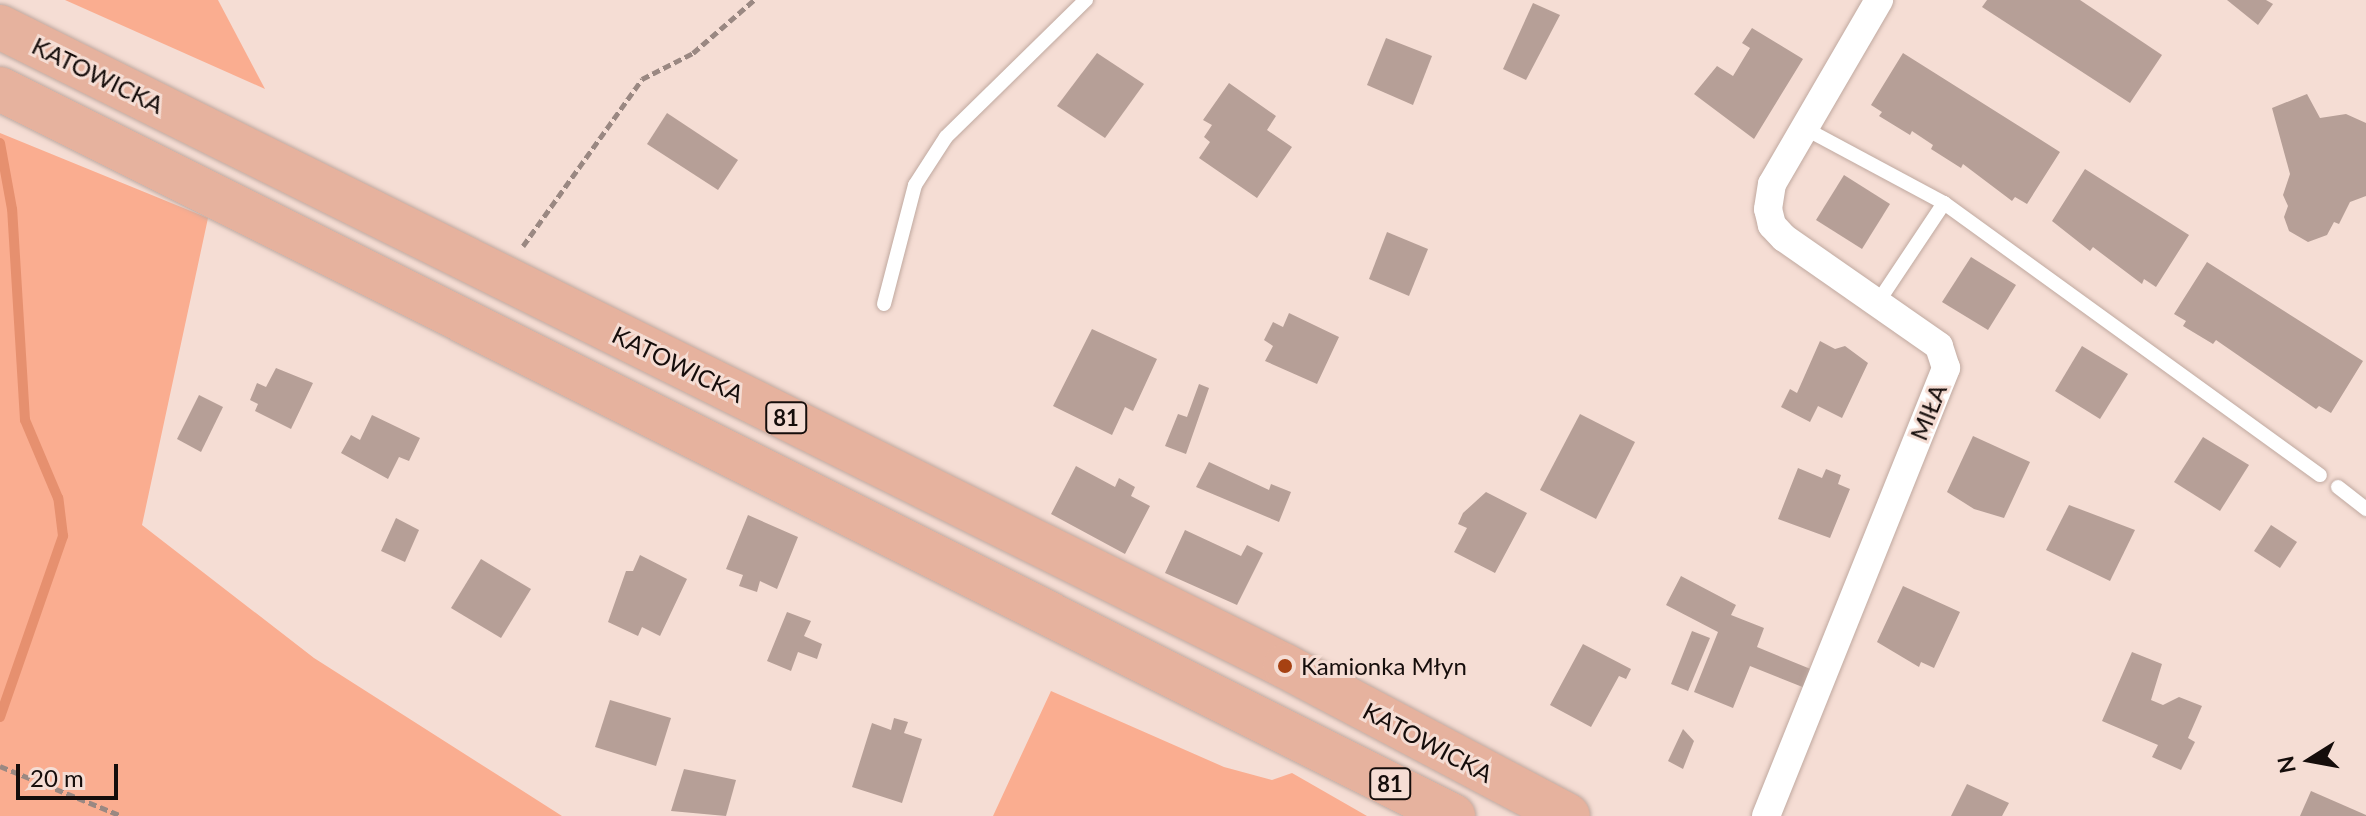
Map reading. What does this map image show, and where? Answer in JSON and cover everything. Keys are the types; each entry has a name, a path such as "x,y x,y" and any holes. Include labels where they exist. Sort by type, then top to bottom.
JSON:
{"main road":[{"name":"KATOWICKA","path":"0,27 1271,659 1568,816"},
{"name":"81","path":"0,89 1453,816"}],"street":[{"name":"MIŁA","path":"1766,816 1946,368 1939,346 1772,225 1772,184 1879,0"}],"lane":[{"path":"884,304 915,185 946,137 1086,0"},
{"path":"1804,128 1944,203 2320,475"},
{"path":"1878,302 1944,203"},
{"path":"2338,487 2366,509"}],"path":[{"path":"507,279 516,257 642,79 693,53 754,0"},
{"path":"0,766 122,816"}],"shaded area":[{"path":"65,0 218,0 265,89"},
{"path":"0,133 208,218 142,525 314,658 562,816 0,816"},
{"path":"1051,691 1224,767 1272,780 1292,773 1367,816 993,816"}],"building":[{"path":"1987,0 2080,0 2162,55 2130,103 1982,7"},
{"path":"2227,0 2266,0 2273,4 2258,25"},
{"path":"1533,3 1560,15 1526,80 1503,69"},
{"path":"1752,28 1803,59 1754,139 1694,94 1717,66 1733,76 1750,48 1742,43"},
{"path":"1386,38 1432,56 1413,105 1367,85"},
{"path":"1097,53 1144,84 1105,138 1057,106"},
{"path":"1903,53 2060,152 2027,204 2015,197 2012,201 1963,164 1961,168 1931,149 1933,145 1912,131 1910,135 1879,116 1882,112 1871,105"},
{"path":"1229,83 1276,116 1267,130 1292,147 1257,198 1199,158 1210,142 1204,137 1212,125 1203,120"},
{"path":"2307,94 2320,118 2346,114 2366,123 2366,196 2350,202 2339,224 2334,222 2327,235 2308,242 2289,231 2284,217 2288,206 2283,195 2290,174 2272,108"},
{"path":"667,113 738,160 718,190 647,144"},
{"path":"2085,169 2189,235 2156,287 2144,279 2142,284 2093,247 2090,251 2052,221"},
{"path":"1844,175 1890,204 1862,249 1816,220"},
{"path":"1387,232 1428,249 1409,296 1369,279"},
{"path":"1971,257 2016,285 1988,330 1942,302"},
{"path":"2207,262 2363,361 2331,413 2319,406 2316,409 2216,340 2213,344 2183,326 2186,321 2174,314"},
{"path":"1289,313 1339,337 1317,384 1265,361 1273,346 1264,340 1273,322 1283,327"},
{"path":"1092,329 1157,359 1133,411 1125,407 1112,435 1053,406"},
{"path":"1820,341 1835,349 1845,346 1868,363 1842,418 1818,406 1810,422 1781,407 1790,389 1797,393"},
{"path":"2082,346 2128,374 2100,419 2055,391"},
{"path":"276,368 313,383 291,429 255,411 258,404 250,400 257,383 266,387"},
{"path":"1199,384 1209,388 1186,454 1165,446 1178,414 1187,417"},
{"path":"199,395 223,407 201,452 177,439"},
{"path":"1580,414 1635,442 1596,519 1540,490"},
{"path":"372,415 420,438 409,461 399,457 388,479 341,453 351,435 360,440"},
{"path":"1973,436 2030,462 2004,518 1974,509 1947,492"},
{"path":"2203,437 2249,465 2220,511 2174,482"},
{"path":"1209,462 1269,490 1271,484 1291,492 1279,522 1196,487"},
{"path":"1076,466 1115,487 1119,478 1135,487 1131,496 1150,506 1125,554 1051,514"},
{"path":"1798,468 1822,478 1826,469 1841,475 1838,484 1850,489 1830,538 1778,519"},
{"path":"1486,492 1527,513 1495,573 1454,552 1467,528 1458,524 1463,513"},
{"path":"2069,505 2135,530 2110,581 2046,550"},
{"path":"748,515 798,537 777,589 760,581 757,592 739,586 743,575 726,569"},
{"path":"396,518 419,530 405,562 381,551"},
{"path":"2271,525 2297,542 2280,568 2254,551"},
{"path":"1185,530 1241,556 1247,545 1263,553 1237,605 1165,573"},
{"path":"640,555 687,579 660,636 642,627 638,636 608,622 626,571 633,571"},
{"path":"481,559 531,589 501,638 451,608"},
{"path":"1681,576 1736,605 1731,615 1764,628 1757,647 1813,670 1805,688 1750,666 1733,708 1694,692 1718,632 1666,605"},
{"path":"1903,586 1960,612 1934,668 1921,662 1919,667 1877,642"},
{"path":"787,612 811,621 804,636 822,644 817,659 798,652 791,671 767,661"},
{"path":"1692,631 1710,638 1688,691 1671,684"},
{"path":"1583,644 1631,669 1626,679 1619,676 1591,727 1550,705"},
{"path":"2132,652 2162,664 2151,700 2163,705 2179,697 2202,706 2188,738 2195,742 2181,770 2152,757 2158,745 2102,721"},
{"path":"610,700 671,718 656,766 595,747"},
{"path":"894,718 908,722 904,733 922,739 902,803 852,787 872,723 891,730"},
{"path":"1683,729 1694,741 1683,769 1668,761"},
{"path":"684,769 736,780 726,816 671,811"},
{"path":"1967,784 2009,803 2002,816 1951,816"},
{"path":"2311,791 2366,815 2366,816 2300,816"}],"waterway":[{"path":"0,143 12,209 25,420 58,498 63,536 0,717"}],"place":[{"name":"Kamionka Młyn","path":"1285,666"}]}
